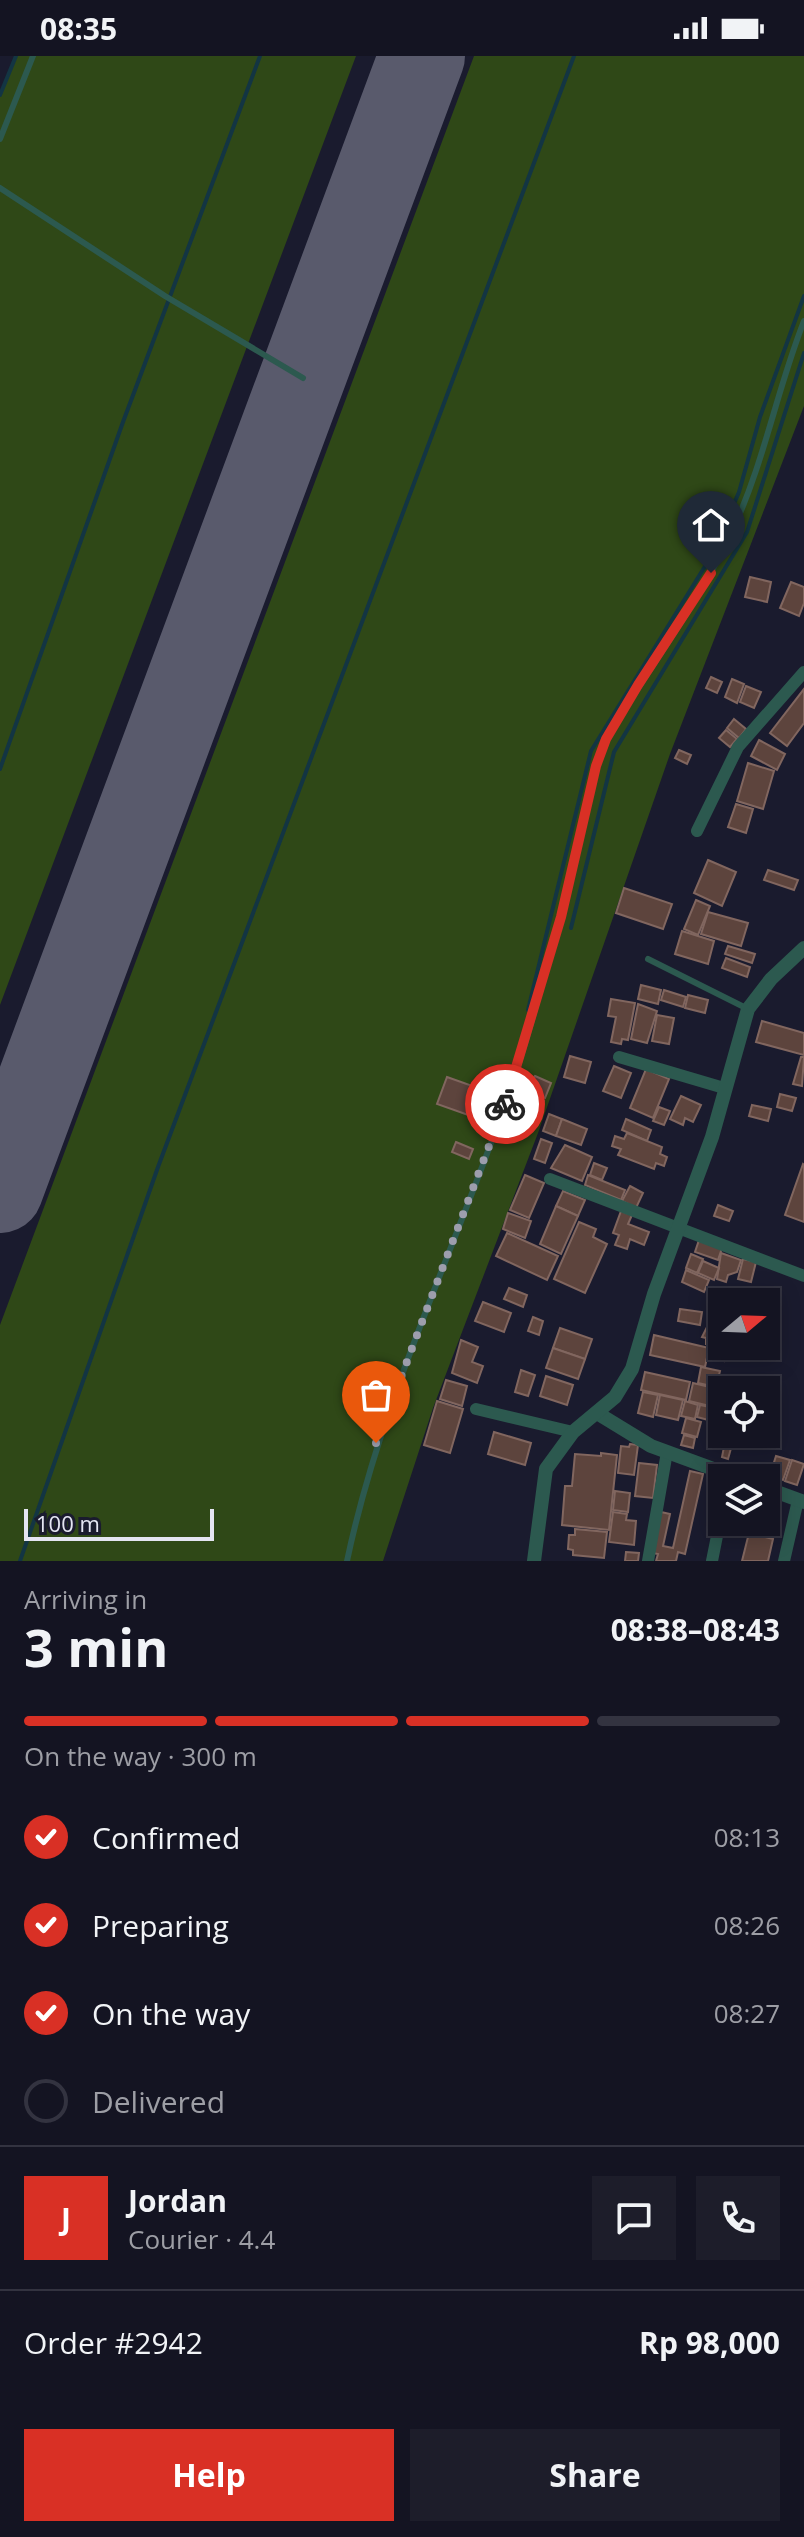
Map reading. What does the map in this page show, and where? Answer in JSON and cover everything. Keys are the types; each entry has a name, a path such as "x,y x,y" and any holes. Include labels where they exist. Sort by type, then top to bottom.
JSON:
{"street":[{"path":"697,831 738,747 804,672"},
{"path":"534,1561 546,1469 573,1432 615,1397 632,1369 677,1229 712,1137 748,1009 771,979 804,948"},
{"path":"619,1057 724,1088"},
{"path":"550,1179 804,1276"},
{"path":"476,1409 573,1432"},
{"path":"597,1413 630,1436 708,1468"},
{"path":"648,1561 667,1452"},
{"path":"780,1493 801,1501 784,1561"},
{"path":"712,1561 717,1536"}],"lane":[{"path":"0,139 33,56"},
{"path":"0,188 165,296 303,378"},
{"path":"347,1561 361,1492 384,1419 507,1101 533,1021 596,766 606,739 711,573 733,530 804,321"},
{"path":"648,959 748,1009"}],"green space":[{"path":"16,56 356,56 0,1005 0,95"},
{"path":"474,56 804,56 804,406 670,754 538,1133 433,1408 383,1561 0,1561 0,1325"}],"building":[{"path":"750,577 771,582 767,602 745,597"},
{"path":"791,582 804,587 804,603 799,616 780,608"},
{"path":"711,677 722,682 717,693 706,688"},
{"path":"732,679 744,684 737,703 725,697"},
{"path":"746,686 761,692 754,708 740,702"},
{"path":"804,689 804,723 787,746 770,733"},
{"path":"734,719 746,729 739,738 727,728"},
{"path":"726,730 737,739 730,747 719,738"},
{"path":"759,740 785,754 777,770 751,756"},
{"path":"679,750 691,755 687,764 675,758"},
{"path":"748,763 774,771 763,809 737,801"},
{"path":"736,804 753,809 746,833 728,827"},
{"path":"708,860 736,872 722,906 694,893"},
{"path":"768,870 798,880 794,890 764,880"},
{"path":"624,888 672,904 663,929 616,913"},
{"path":"696,900 710,906 698,935 684,929"},
{"path":"708,912 748,923 741,946 701,934"},
{"path":"682,931 714,941 708,964 675,954"},
{"path":"728,946 755,954 752,963 725,954"},
{"path":"726,958 750,967 747,977 722,968"},
{"path":"641,985 661,990 658,1004 638,999"},
{"path":"664,990 686,997 683,1007 661,1000"},
{"path":"688,995 708,1000 705,1013 685,1008"},
{"path":"611,999 635,1003 628,1040 622,1039 621,1044 611,1042 616,1017 608,1016"},
{"path":"638,1004 657,1011 647,1043 631,1039"},
{"path":"657,1015 674,1018 669,1044 652,1041"},
{"path":"762,1021 804,1033 804,1055 756,1042"},
{"path":"570,1056 591,1062 585,1083 564,1077"},
{"path":"801,1057 804,1057 802,1086 793,1084"},
{"path":"614,1066 631,1073 621,1098 603,1091"},
{"path":"646,1069 669,1079 653,1118 630,1108"},
{"path":"535,1076 551,1083 545,1098 527,1091"},
{"path":"447,1077 481,1089 471,1116 437,1104"},
{"path":"528,1093 544,1101 539,1117 522,1111"},
{"path":"780,1094 796,1098 792,1111 777,1107"},
{"path":"681,1096 701,1105 693,1122 685,1118 683,1125 670,1119"},
{"path":"752,1105 771,1109 768,1121 749,1116"},
{"path":"659,1107 670,1111 664,1125 653,1121"},
{"path":"549,1114 562,1119 556,1136 543,1131"},
{"path":"562,1119 587,1129 581,1145 556,1136"},
{"path":"626,1119 651,1130 647,1141 622,1130"},
{"path":"627,1133 662,1147 660,1154 667,1157 664,1166 656,1163 654,1169 618,1155 621,1149 612,1146 615,1136 624,1139"},
{"path":"541,1139 552,1143 545,1163 534,1159"},
{"path":"456,1142 473,1149 469,1159 452,1152"},
{"path":"565,1145 592,1157 582,1181 551,1168"},
{"path":"594,1163 607,1168 602,1180 590,1175"},
{"path":"804,1165 804,1222 785,1215"},
{"path":"525,1175 544,1183 529,1218 510,1210"},
{"path":"588,1175 625,1190 621,1200 585,1185"},
{"path":"630,1186 643,1193 636,1208 622,1201"},
{"path":"563,1191 585,1200 578,1216 556,1206"},
{"path":"718,1205 733,1211 729,1221 714,1216"},
{"path":"556,1206 578,1216 561,1254 540,1244"},
{"path":"621,1211 632,1215 628,1224 649,1232 644,1245 630,1239 627,1249 615,1245 619,1235 613,1233"},
{"path":"508,1213 531,1221 525,1238 503,1229"},
{"path":"579,1222 596,1229 593,1237 607,1244 585,1293 554,1279"},
{"path":"507,1233 558,1256 547,1280 496,1256"},
{"path":"699,1240 722,1248 718,1260 695,1252"},
{"path":"721,1253 741,1260 737,1272 728,1275 726,1282 717,1279"},
{"path":"691,1254 703,1259 697,1273 686,1268"},
{"path":"743,1259 756,1262 751,1282 738,1279"},
{"path":"703,1261 719,1268 714,1280 698,1273"},
{"path":"686,1270 709,1280 704,1292 682,1282"},
{"path":"509,1288 527,1295 523,1307 504,1299"},
{"path":"483,1302 511,1313 504,1332 475,1321"},
{"path":"680,1309 702,1312 700,1325 678,1321"},
{"path":"533,1317 543,1321 539,1335 528,1331"},
{"path":"708,1325 708,1344 706,1338 702,1337"},
{"path":"560,1328 592,1339 585,1359 553,1348"},
{"path":"654,1335 708,1348 705,1367 650,1355"},
{"path":"461,1340 478,1347 472,1362 483,1366 477,1383 452,1373"},
{"path":"553,1348 585,1359 578,1379 546,1368"},
{"path":"701,1367 720,1371 719,1376 708,1376 708,1385 698,1383"},
{"path":"521,1370 535,1375 528,1396 515,1392"},
{"path":"645,1372 690,1382 686,1400 641,1390"},
{"path":"546,1376 573,1385 567,1405 540,1396"},
{"path":"446,1380 467,1386 462,1406 440,1399"},
{"path":"693,1383 708,1387 708,1406 689,1401"},
{"path":"643,1392 658,1395 653,1417 638,1413"},
{"path":"660,1395 683,1400 678,1420 656,1415"},
{"path":"437,1401 463,1409 450,1453 424,1445"},
{"path":"685,1401 698,1405 695,1419 681,1416"},
{"path":"700,1405 708,1407 708,1420 697,1417"},
{"path":"686,1418 701,1422 697,1437 682,1433"},
{"path":"494,1432 531,1443 525,1465 488,1454"},
{"path":"684,1435 695,1438 693,1448 681,1445"},
{"path":"630,1444 638,1445 634,1475 618,1473 621,1446 629,1447"},
{"path":"724,1448 731,1448 728,1459 722,1457"},
{"path":"601,1453 617,1455 609,1530 562,1525 565,1486 572,1486 575,1454 601,1456"},
{"path":"776,1456 790,1460 783,1480 780,1479 780,1464 773,1464"},
{"path":"792,1460 804,1464 797,1485 785,1481"},
{"path":"639,1463 657,1465 653,1498 635,1496"},
{"path":"690,1471 703,1474 685,1554 678,1552 676,1561 656,1561 658,1554 652,1553 661,1512 670,1514 663,1546 673,1548"},
{"path":"615,1491 630,1493 628,1512 613,1510"},
{"path":"613,1512 627,1514 626,1520 636,1521 634,1545 609,1542"},
{"path":"575,1529 607,1532 604,1558 573,1555 573,1550 568,1549 569,1535 575,1535"},
{"path":"748,1536 773,1539 768,1561 742,1561"},
{"path":"626,1552 639,1553 638,1561 625,1561"}],"waterway":[{"path":"0,95 16,56"},
{"path":"0,769 123,422 260,56"},
{"path":"20,1561 158,1167 574,56"},
{"path":"528,1010 591,751 712,555 739,492 760,417 804,296"},
{"path":"571,928 614,752 747,532 804,353"}],"runway":[{"path":"0,1190 422,56"}],"way so far":[{"path":"376,1443 505,1104"}],"route":[{"path":"505,1104 533,1021 561,917 585,808 606,739 711,573"}]}
